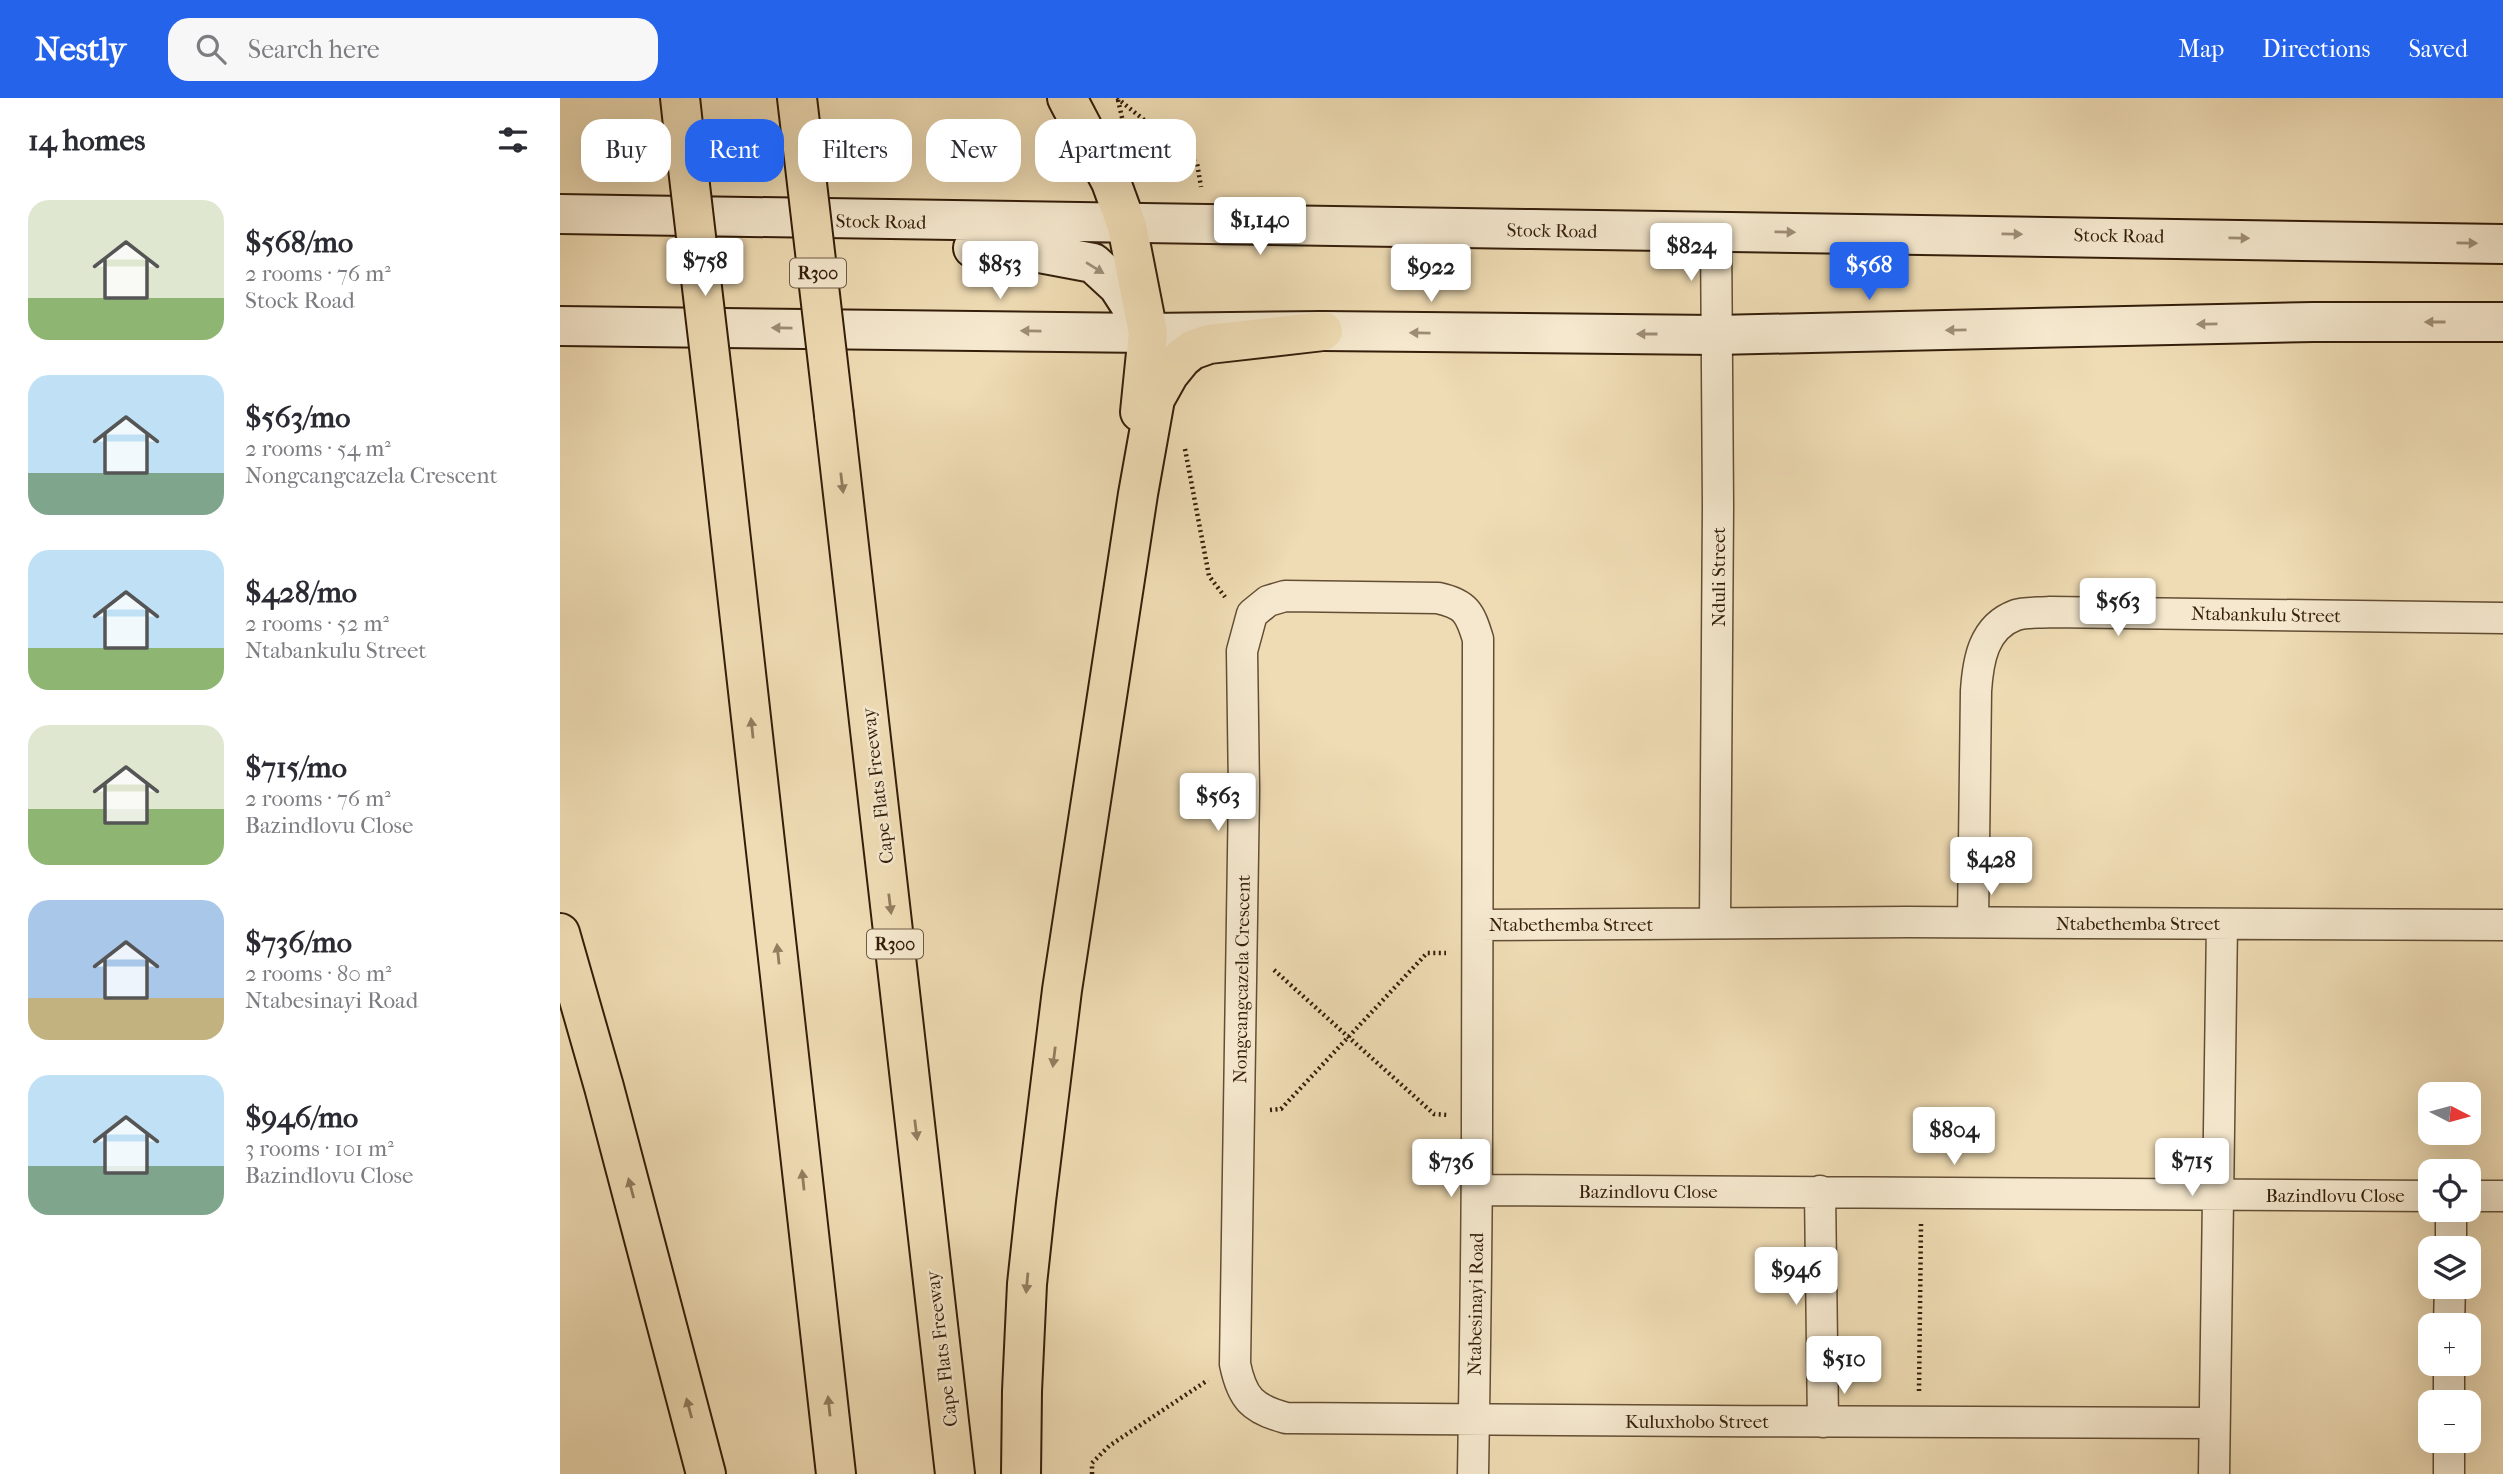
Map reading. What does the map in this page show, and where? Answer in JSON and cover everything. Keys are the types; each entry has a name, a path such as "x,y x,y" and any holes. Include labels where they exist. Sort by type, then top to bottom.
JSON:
{"highway":[{"path":"1062,990 1064,950 1145,373 1148,333 1127,226 1111,182 1067,98"},
{"name":"Cape Flats Freeway","path":"799,115 955,1474"},
{"path":"682,116 836,1474"},
{"path":"1021,1474 1027,1284 1062,990 1135,508 1156,399 1169,374 1192,350 1209,344 1323,331"},
{"path":"560,933 604,1087 706,1474"}],"main road":[{"name":"Stock Road","path":"576,214 1127,226 2109,235 2503,244"},
{"path":"576,214 758,242 1018,249 1093,263 1118,286 1148,333"},
{"path":"560,326 1148,333 1323,331 1716,335 2313,322 2503,322"}],"street":[{"name":"Nduli Street","path":"1715,923 1718,535 1716,231"},
{"path":"1252,614 1268,601 1285,596 1438,598 1453,601 1465,608 1478,639 1478,938"},
{"name":"Ntabankulu Street","path":"1973,922 1976,691 1979,658 1992,631 2015,615 2050,611 2503,618"},
{"name":"Nongcangcazela Crescent","path":"1252,614 1242,651 1244,790 1235,1364 1240,1386 1250,1401 1266,1413 1286,1418 1474,1420"},
{"name":"Ntabethemba Street","path":"1478,938 1715,923 2503,925"},
{"path":"2214,1474 2222,924"},
{"name":"Ntabesinayi Road","path":"1473,1474 1478,938"},
{"name":"Bazindlovu Close","path":"1477,1190 2418,1196"},
{"path":"1820,1191 1823,1422"},
{"path":"2481,1196 2503,1196"},
{"name":"Kuluxhobo Street","path":"1474,1420 2214,1423"},
{"path":"2449,1453 2449,1474"}],"path":[{"path":"1117,98 1197,163 1201,187"},
{"path":"1182,436 1209,576 1232,606 1252,614"},
{"path":"1239,1111 1280,1109 1427,953 1478,938"},
{"path":"1241,960 1266,963 1434,1115 1477,1116"},
{"path":"1919,1422 1921,1192"},
{"path":"1093,1474 1092,1463 1110,1446 1174,1401 1235,1364"}]}
